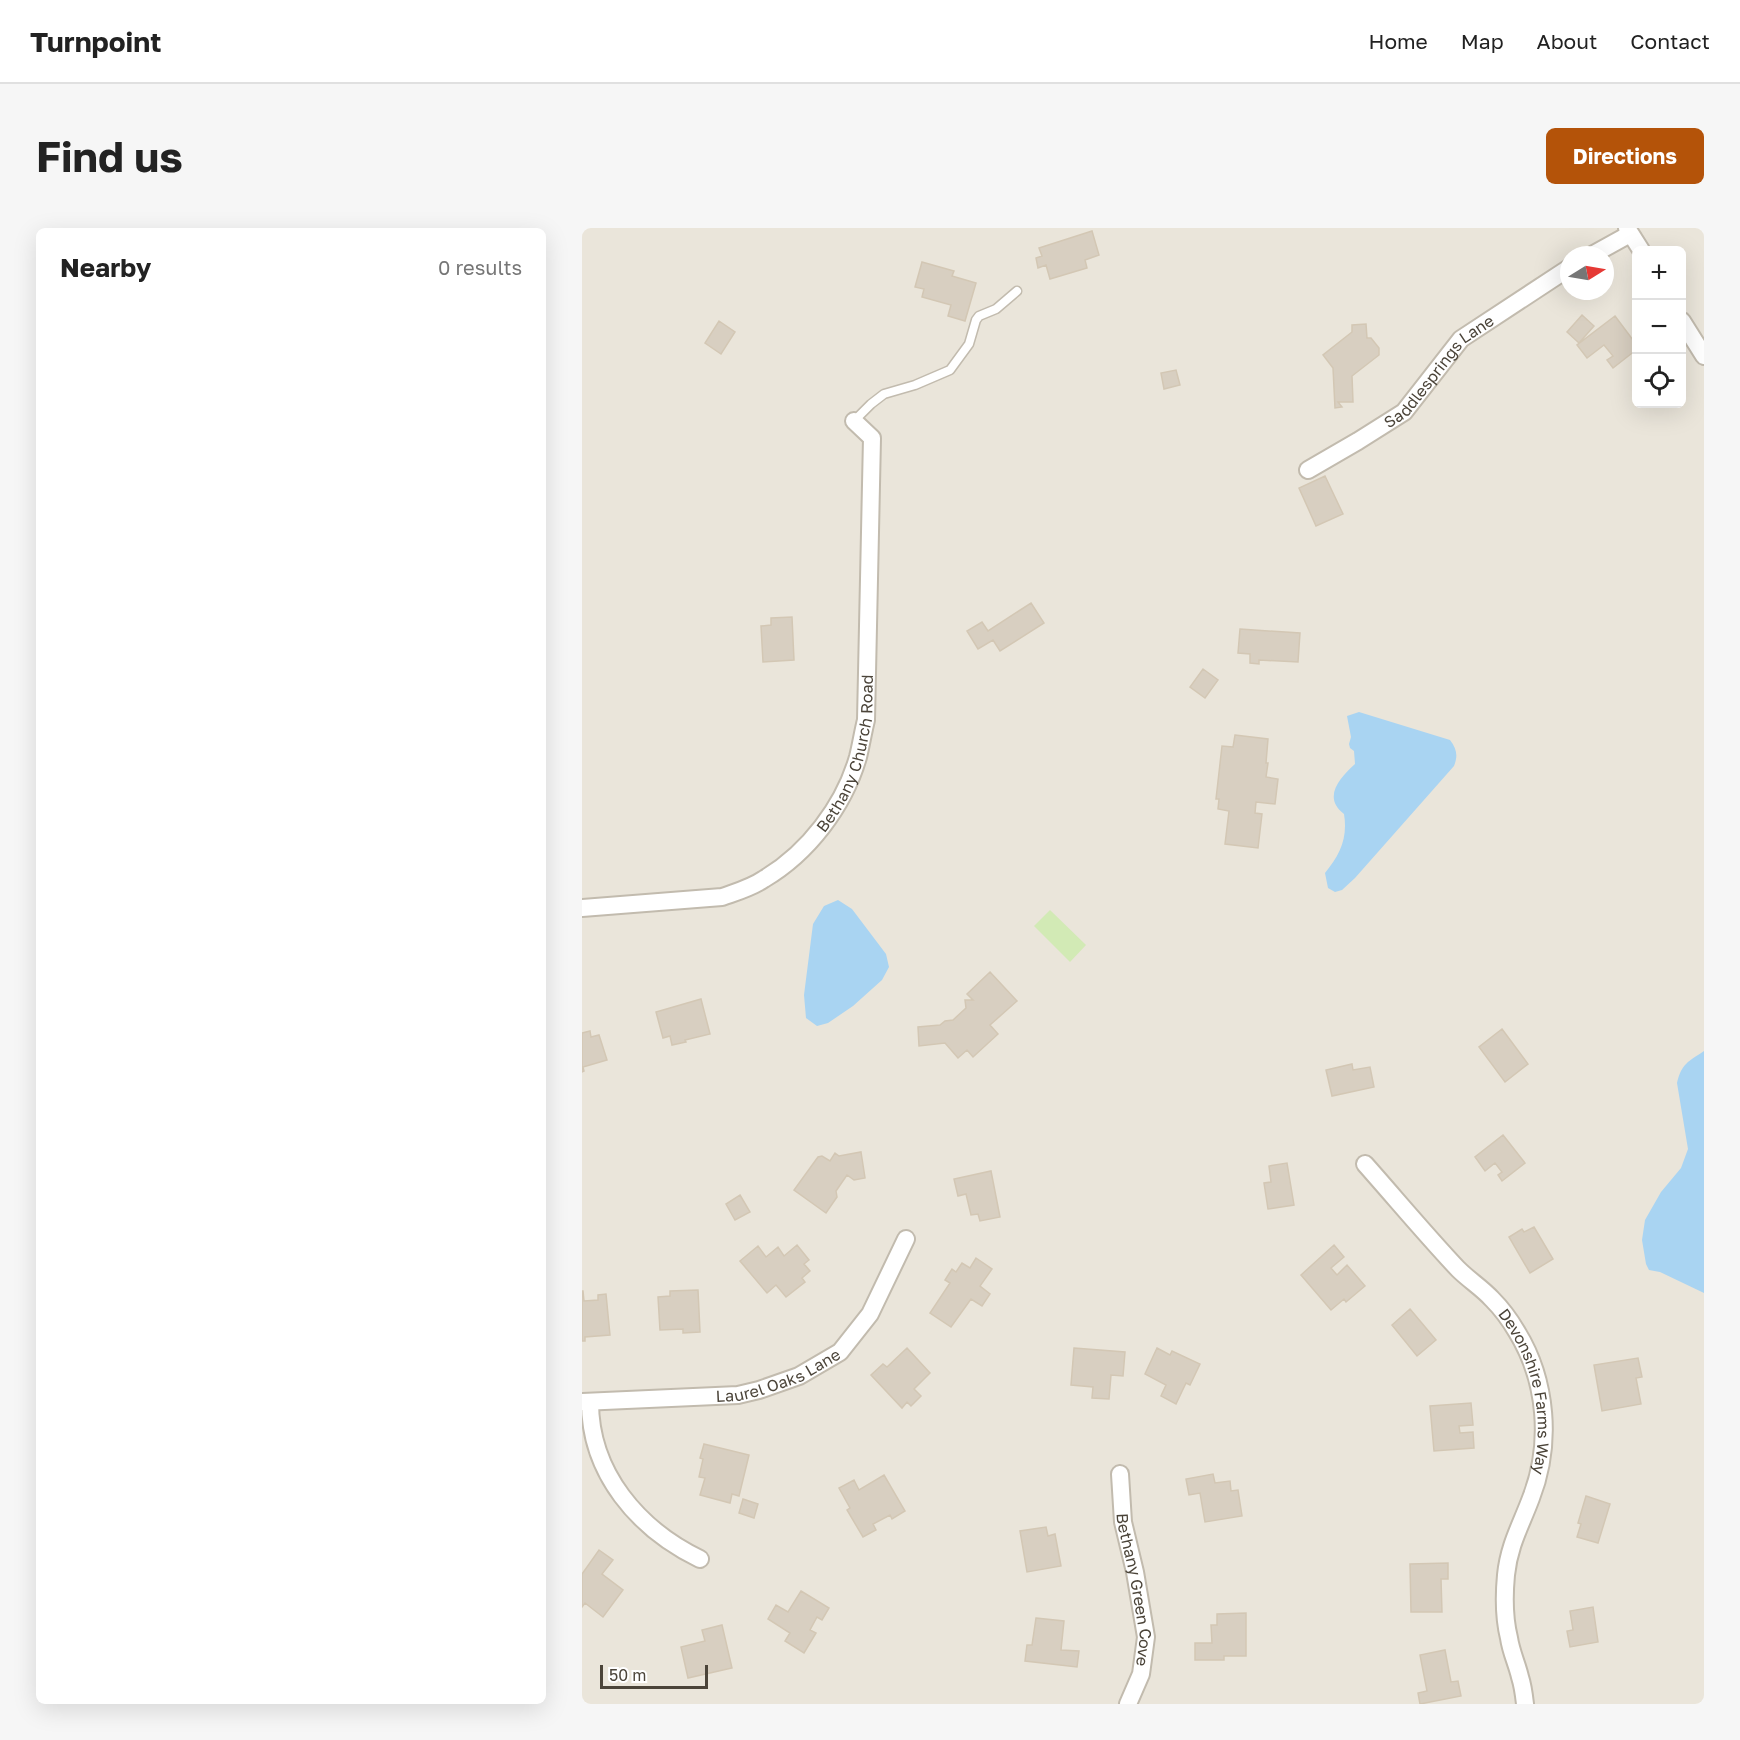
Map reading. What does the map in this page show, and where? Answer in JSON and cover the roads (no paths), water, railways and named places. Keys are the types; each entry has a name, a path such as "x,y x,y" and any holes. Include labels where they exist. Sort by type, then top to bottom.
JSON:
{"street":[{"path":"1606,246 1629,231 1638,246"},
{"name":"Saddlesprings Lane","path":"1308,470 1404,412 1461,339 1560,274"},
{"path":"1686,328 1704,356"},
{"name":"Bethany Church Road","path":"582,909 722,897 743,890 764,880 806,846 828,819 845,789 858,758 866,720 872,438 854,421"},
{"name":"Devonshire Farms Way","path":"1365,1164 1460,1271 1492,1298 1522,1342 1535,1372 1543,1414 1542,1456 1534,1488 1510,1551 1505,1594 1508,1636 1526,1704"},
{"name":"Laurel Oaks Lane","path":"586,1402 738,1395 765,1389 799,1376 840,1352 870,1314 906,1239"},
{"path":"586,1402 594,1442 602,1462 624,1499 654,1530 700,1559"},
{"name":"Bethany Green Cove","path":"1120,1474 1123,1522 1135,1572 1146,1636 1140,1674 1128,1704"}],"lane":[{"path":"854,421 884,394 915,385 950,370 969,344 976,320 996,309 1017,291"}],"water":[{"path":"1359,712 1450,740 1456,753 1456,759 1454,766 1355,878 1342,890 1335,892 1328,888 1325,873 1342,846 1345,823 1344,814 1334,801 1334,794 1339,781 1355,764 1354,751 1349,744 1351,737 1347,716"},
{"path":"838,900 852,909 886,954 889,967 882,980 853,1006 828,1023 817,1026 806,1018 804,995 813,924 824,906"},
{"path":"1704,1051 1704,1293 1660,1272 1649,1270 1642,1240 1645,1220 1661,1192 1681,1168 1688,1149 1677,1083 1679,1076 1686,1064"}]}
